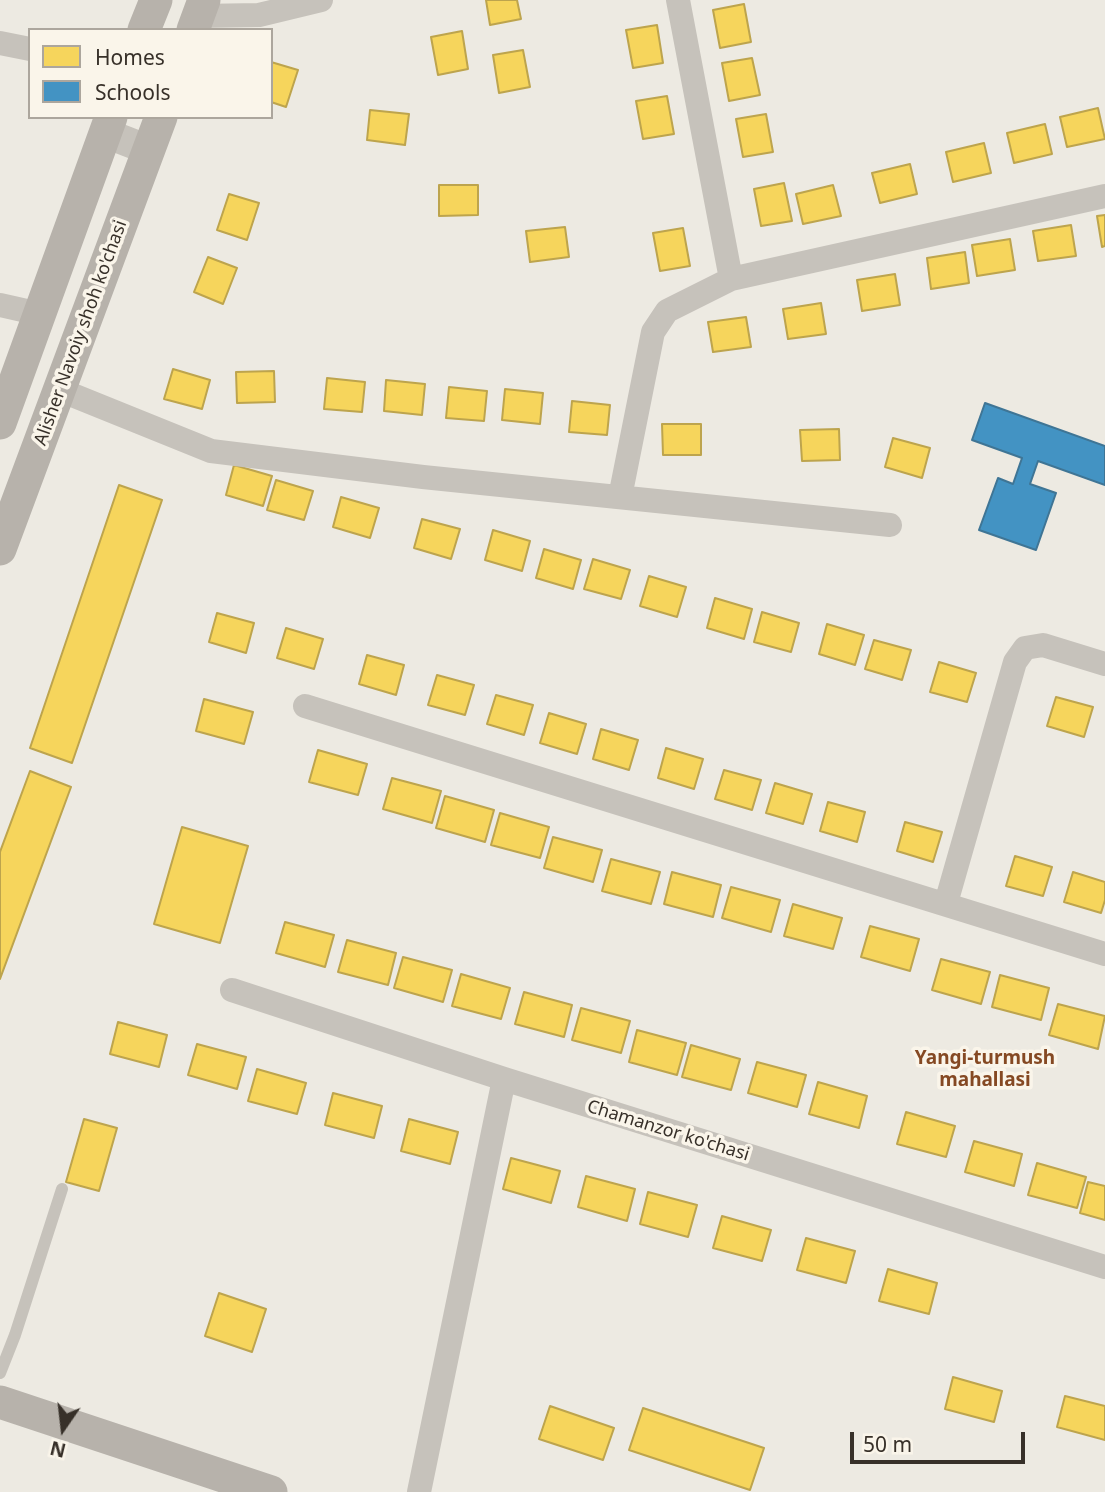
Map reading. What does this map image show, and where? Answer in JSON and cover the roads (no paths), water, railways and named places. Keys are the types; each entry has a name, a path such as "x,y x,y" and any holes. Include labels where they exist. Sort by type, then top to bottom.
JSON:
{"main road":[{"path":"145,28 156,0"},
{"name":"Alisher Navoiy shoh ko'chasi","path":"0,549 160,119"},
{"path":"0,422 108,125"},
{"path":"0,1402 271,1492"}],"street":[{"path":"199,15 259,15 321,0"},
{"path":"678,0 732,279"},
{"path":"0,43 28,50"},
{"path":"108,125 149,150"},
{"path":"620,497 653,332 667,311 732,279 1105,196"},
{"path":"0,305 40,314"},
{"path":"60,390 211,451 423,477 890,525"},
{"path":"946,903 1015,662 1026,648 1043,645 1105,664"},
{"path":"305,706 1105,954"},
{"name":"Chamanzor ko'chasi","path":"232,990 504,1079 1105,1267"},
{"path":"419,1492 504,1079"}],"lane":[{"path":"0,1373 62,1189"}],"district":[{"name":"Yangi-turmush mahallasi","path":"985,1070"}]}
